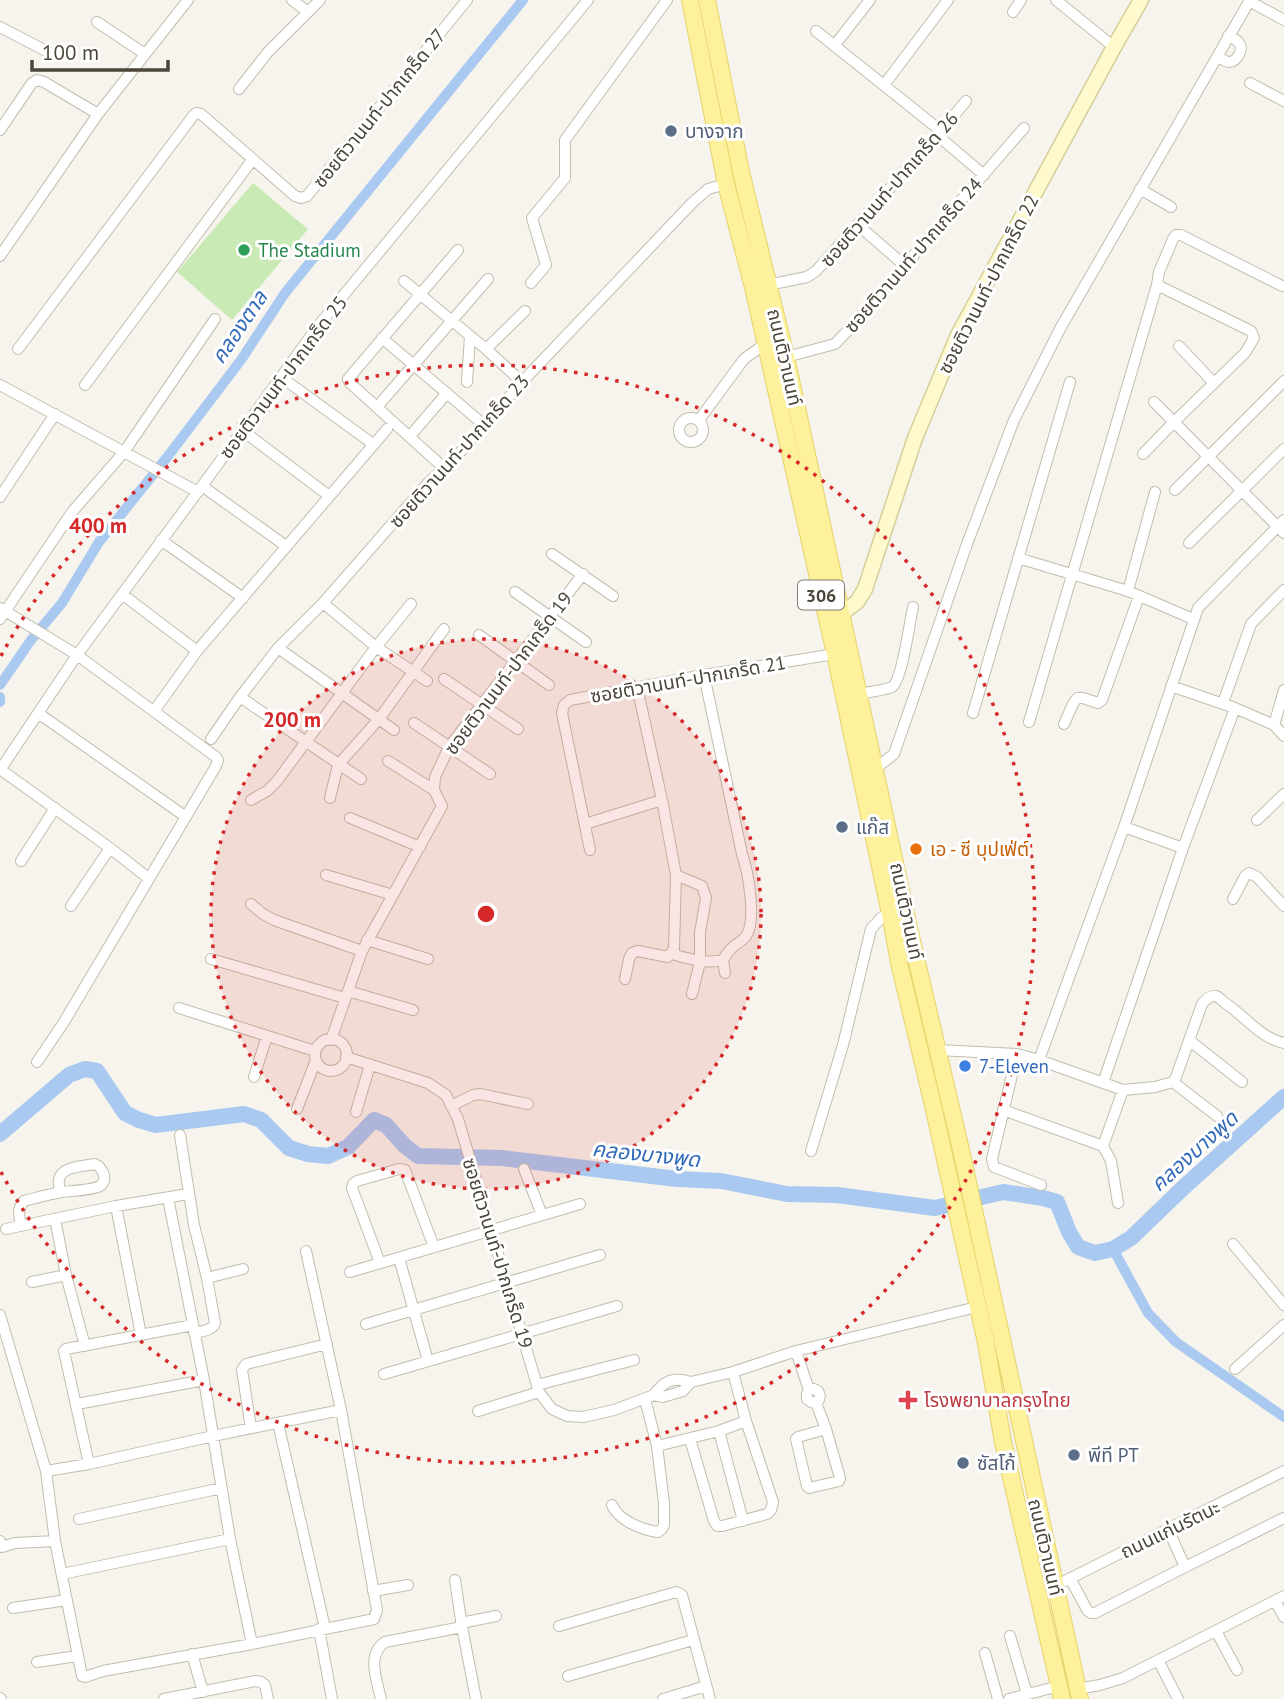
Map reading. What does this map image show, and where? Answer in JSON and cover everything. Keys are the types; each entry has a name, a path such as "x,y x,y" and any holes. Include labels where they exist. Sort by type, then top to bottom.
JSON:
{"main road":[{"name":"ถนนติวานนท์","path":"690,0 726,184 765,344 834,616 860,694 909,928 938,1050 964,1207 1062,1582 1079,1694"},
{"name":"ถนนติวานนท์","path":"707,0 741,172 786,358 834,616 835,654 900,967 960,1188"},
{"name":"ถนนติวานนท์","path":"964,1207 978,1307 1003,1443 1060,1693"}],"street":[{"path":"0,256 98,114 187,0"},
{"path":"292,0 308,12"},
{"path":"239,89 268,52 320,0"},
{"name":"ซอยติวานนท์-ปากเกร็ด 27","path":"253,159 295,196 307,196 467,0"},
{"name":"ซอยติวานนท์-ปากเกร็ด 25","path":"0,769 77,655 318,326 588,0"},
{"path":"531,283 546,265 532,218 565,178 565,140 667,0"},
{"path":"834,46 870,0"},
{"path":"884,85 948,0"},
{"path":"1013,12 1021,0"},
{"path":"1056,0 1114,47"},
{"name":"ซอยติวานนท์-ปากเกร็ด 22","path":"834,616 857,602 865,589 915,438 958,335 1141,0"},
{"path":"876,768 894,754 967,544 1014,420 1060,327 1250,1 1284,20"},
{"path":"97,22 145,54"},
{"path":"0,27 52,54"},
{"path":"816,31 884,85 984,175"},
{"path":"1217,57 1227,62 1236,60 1241,47 1239,42 1228,36"},
{"path":"0,130 32,83 37,80 98,114"},
{"path":"1250,83 1284,101"},
{"name":"ซอยติวานนท์-ปากเกร็ด 26","path":"768,285 807,276 816,271 966,101"},
{"path":"18,349 193,116 196,113 201,114 253,159 85,384"},
{"name":"ซอยติวานนท์-ปากเกร็ด 24","path":"786,358 835,344 1024,128"},
{"name":"ซอยติวานนท์-ปากเกร็ด 23","path":"211,739 278,648 323,603 427,484 692,203 708,189 726,184"},
{"path":"1140,189 1171,206"},
{"path":"858,225 904,265"},
{"path":"1029,722 1159,272 1173,239 1181,234 1282,285"},
{"path":"444,468 348,379 458,250"},
{"path":"377,407 488,279"},
{"path":"404,281 522,382"},
{"path":"1143,454 1245,354 1254,338 1251,331 1157,285"},
{"path":"486,349 525,310"},
{"path":"37,1062 64,1022 218,760 77,655 2,612 72,512 124,452 215,319"},
{"path":"467,382 470,336"},
{"path":"382,338 484,425"},
{"path":"699,420 744,359 765,344"},
{"path":"1179,346 1214,383"},
{"path":"281,377 373,444"},
{"path":"1175,490 1284,381"},
{"path":"974,713 1070,382"},
{"path":"0,385 124,452 200,489 286,546"},
{"path":"410,436 447,393"},
{"path":"1039,1060 1124,827 1198,608 1282,526 1242,492 1154,402"},
{"path":"0,497 55,414"},
{"path":"155,711 197,651 387,429"},
{"path":"242,430 329,496"},
{"path":"1189,543 1284,449"},
{"path":"1128,591 1155,492"},
{"path":"161,540 243,598"},
{"path":"552,554 613,596"},
{"path":"1018,558 1128,591 1193,619"},
{"name":"ซอยติวานนท์-ปากเกร็ด 19","path":"331,1040 367,940 442,806 434,790 435,776 449,747 583,574"},
{"path":"1223,704 1251,624 1284,590"},
{"path":"515,592 586,642"},
{"path":"122,594 197,651"},
{"path":"1064,724 1077,698 1098,703 1102,700 1139,596"},
{"path":"323,603 376,647 427,681"},
{"path":"251,800 271,788 411,604"},
{"path":"860,694 892,687 897,681 913,607"},
{"path":"330,798 338,765 379,719 444,629"},
{"path":"479,635 549,685"},
{"path":"278,648 394,730"},
{"name":"ซอยติวานนท์-ปากเกร็ด 21","path":"590,850 562,713 564,705 570,700 835,654"},
{"path":"704,675 750,885 749,931 723,960 725,973"},
{"path":"444,679 518,729"},
{"path":"1171,686 1274,725 1284,736"},
{"path":"625,979 632,953 638,951 668,957 674,949 676,875 637,687"},
{"path":"1274,725 1284,690"},
{"path":"240,697 360,779"},
{"path":"1103,1083 1183,848 1235,708"},
{"path":"38,713 186,817"},
{"path":"414,723 490,774"},
{"path":"388,761 434,790"},
{"path":"0,769 148,878"},
{"path":"1257,820 1284,794"},
{"path":"584,824 662,800"},
{"path":"21,861 55,808"},
{"path":"350,818 420,847"},
{"path":"1124,827 1183,848"},
{"path":"71,906 110,848"},
{"path":"1233,899 1249,873 1257,877 1284,906"},
{"path":"326,875 393,895"},
{"path":"676,875 702,886 706,898 700,932 700,962 692,994"},
{"path":"251,904 274,920 362,951"},
{"path":"811,1151 840,1055 871,929 882,917 890,915"},
{"path":"367,940 428,959"},
{"path":"672,954 700,962 723,960"},
{"path":"211,959 413,1010"},
{"path":"938,1050 1017,1054 1123,1090 1155,1087 1173,1082 1202,1004 1210,997 1216,996 1266,1036 1284,1044"},
{"path":"179,1008 267,1036 316,1056 322,1068 332,1071 342,1066 346,1057 344,1046 340,1042 321,1042 316,1056 297,1109"},
{"path":"254,1077 267,1036"},
{"path":"1189,1040 1242,1082"},
{"path":"1017,1054 992,1163 994,1167 1041,1185"},
{"name":"ซอยติวานนท์-ปากเกร็ด 19","path":"346,1057 428,1083 446,1095 466,1147 538,1388"},
{"path":"356,1112 370,1065"},
{"path":"1173,1082 1217,1116"},
{"path":"1103,1146 1123,1090"},
{"path":"451,1106 472,1095 480,1094 528,1104"},
{"path":"1003,1110 1103,1146 1111,1161 1118,1203"},
{"path":"89,1464 64,1351 141,1335 211,1329 215,1323 188,1194 180,1135"},
{"path":"21,1226 18,1212 24,1201 101,1185 104,1179 101,1168 95,1164 67,1170 59,1181 60,1192"},
{"path":"380,1263 352,1188 358,1181 399,1169 405,1170 434,1247"},
{"path":"524,1169 542,1215"},
{"path":"6,1229 188,1194"},
{"path":"168,1198 251,1644"},
{"path":"350,1272 580,1204"},
{"path":"116,1206 141,1335"},
{"path":"55,1219 66,1275 85,1346"},
{"path":"1233,1244 1284,1305"},
{"path":"0,1315 46,1471 55,1541 80,1673 85,1677 103,1671 374,1619 377,1610 341,1410 306,1251"},
{"path":"366,1324 600,1255"},
{"path":"398,1258 428,1362"},
{"path":"207,1278 243,1269"},
{"path":"32,1282 66,1275"},
{"path":"384,1374 617,1306"},
{"path":"538,1388 552,1409 567,1416 583,1417 614,1410 649,1397 663,1397 683,1391 691,1382 733,1372 796,1350 978,1307"},
{"path":"1235,1369 1284,1325"},
{"path":"251,1428 242,1370 246,1364 327,1344"},
{"path":"796,1350 809,1390 814,1389 820,1395 816,1403 826,1429 840,1478 839,1481 809,1488 796,1439 826,1429"},
{"path":"478,1410 538,1388 634,1360"},
{"path":"690,1439 714,1521 718,1525 743,1521 767,1514 771,1510 773,1502 733,1372"},
{"path":"76,1404 204,1380"},
{"path":"612,1505 615,1512 646,1530 658,1532 664,1525 664,1503 649,1397"},
{"path":"46,1471 341,1410"},
{"path":"657,1447 746,1421"},
{"path":"278,1423 322,1628 332,1699"},
{"path":"719,1431 743,1521"},
{"name":"ถนนแก่นรัตนะ","path":"1062,1582 1283,1476"},
{"path":"79,1519 222,1488"},
{"path":"1062,1582 1090,1613 1095,1613 1284,1518"},
{"path":"1168,1529 1185,1567"},
{"path":"62,1574 230,1539"},
{"path":"1,1545 55,1541"},
{"path":"455,1580 476,1699"},
{"path":"373,1591 408,1585"},
{"path":"559,1626 680,1592 710,1699"},
{"path":"1079,1694 1123,1678 1279,1599 1284,1617"},
{"path":"13,1608 67,1600"},
{"path":"381,1699 373,1659 377,1647 385,1642 496,1616"},
{"path":"1216,1631 1237,1670"},
{"path":"1010,1636 1027,1694"},
{"path":"568,1676 693,1640"},
{"path":"985,1653 998,1699"},
{"path":"192,1654 205,1694"},
{"path":"37,1662 77,1656"},
{"path":"1157,1660 1178,1699"},
{"path":"164,1699 205,1694 256,1681 265,1685 268,1699"},
{"path":"663,1699 706,1686"},
{"path":"1009,1699 1027,1694 1060,1693"}],"green space":[{"name":"The Stadium","path":"253,183 308,229 232,320 177,272"}],"waterway":[{"name":"คลองตาล","path":"0,685 31,640 62,603 99,542 241,360 285,293 523,0"},
{"name":"คลองตาล","path":"0,697 0,702"},
{"name":"คลองบางพูด","path":"0,1134 69,1075 85,1069 97,1071 125,1113 139,1120 156,1125 244,1114 261,1120 289,1148 308,1154 328,1156 348,1147 374,1120 386,1125 418,1156 502,1158 677,1179 721,1181 787,1194 837,1195 935,1208 1003,1192 1043,1198 1057,1202 1078,1247 1095,1253 1113,1249 1131,1238 1284,1097"},
{"path":"1113,1249 1148,1313 1176,1342 1284,1417"}],"place":[{"name":"บางจาก","path":"671,131"},
{"name":"The Stadium","path":"244,250"},
{"name":"แก๊ส","path":"842,827"},
{"name":"เอ - ซี บุปเฟ่ต์","path":"916,849"},
{"name":"7-Eleven","path":"965,1066"},
{"name":"โรงพยาบาลกรุงไทย","path":"908,1400"},
{"name":"พีที PT","path":"1074,1455"},
{"name":"ซัสโก้","path":"963,1463"}]}
